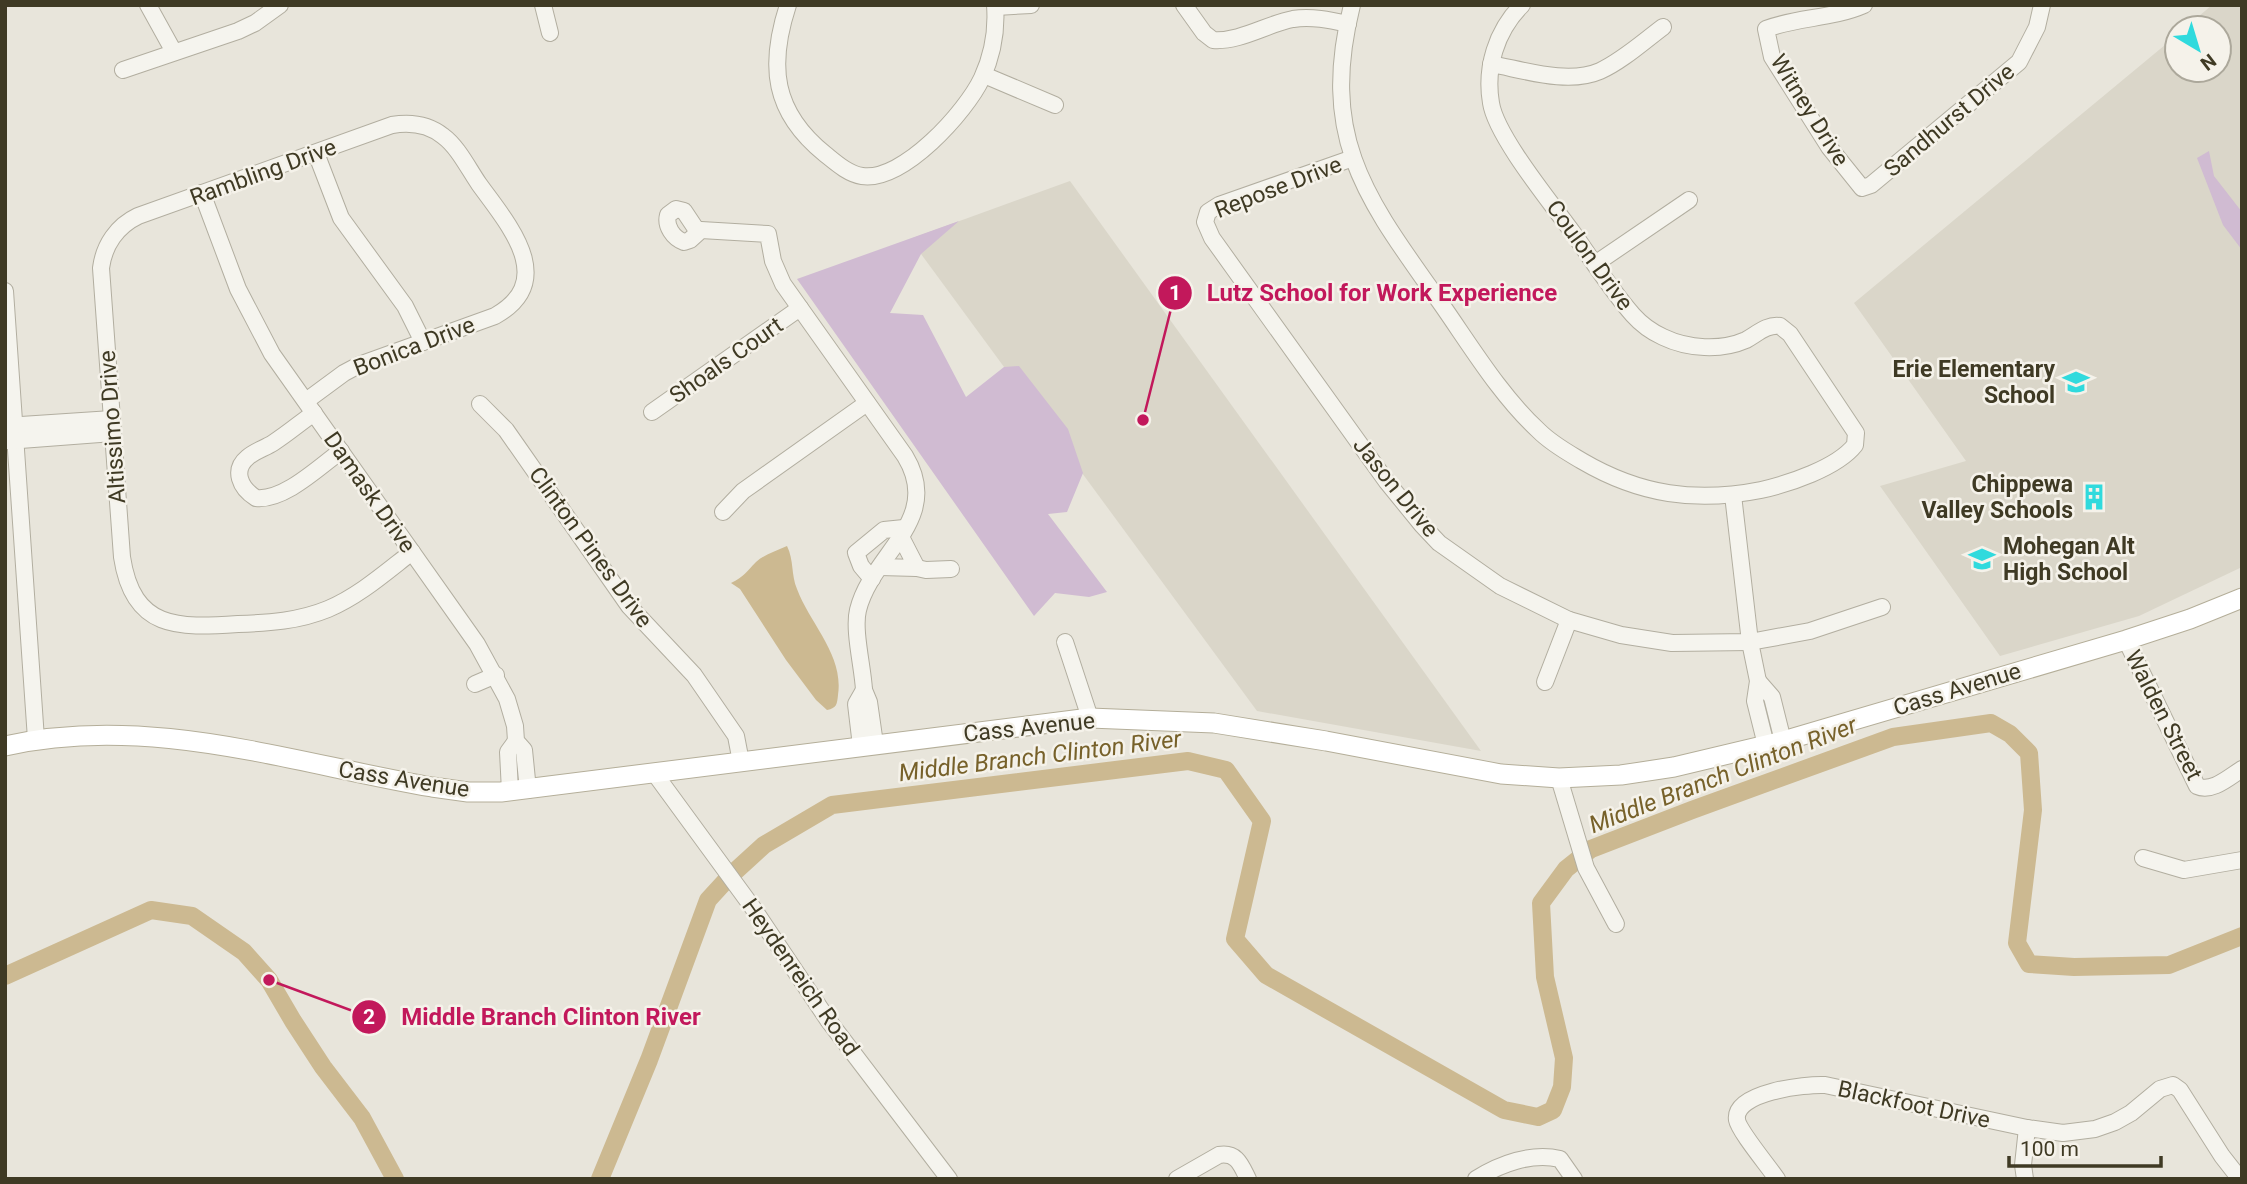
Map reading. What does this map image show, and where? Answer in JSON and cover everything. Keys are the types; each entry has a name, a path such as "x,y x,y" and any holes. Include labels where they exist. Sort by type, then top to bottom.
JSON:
{"main road":[{"name":"Cass Avenue","path":"5,746 36,739 99,734 173,738 432,788 468,792 519,790 655,774 1090,718 1214,723 1326,741 1469,770 1559,778 1645,772 1775,743 2126,640 2242,598"}],"street":[{"path":"148,5 174,52"},
{"path":"123,70 247,28 280,5"},
{"path":"543,5 550,33"},
{"path":"788,5 776,55 777,80 783,102 792,119 811,142 836,163 853,173 872,176 892,169 917,155 950,122 974,92 984,75 993,42 996,6 1031,5"},
{"path":"1184,5 1204,33 1213,40 1233,38 1294,19 1348,23"},
{"path":"1353,5 1341,65 1340,98 1342,118 1353,158 1384,222 1502,389 1540,433 1590,466 1631,485 1669,494 1733,495 1750,642 1758,681 1772,697 1775,743"},
{"name":"Coulon Drive","path":"1522,5 1503,29 1491,65 1491,105 1501,129 1635,318 1673,341 1704,347 1724,346 1746,339 1770,326 1780,326 1790,334 1853,427 1857,439 1851,451 1831,464 1774,487 1733,495"},
{"name":"Witney Drive","path":"1862,188 1829,147 1772,57 1766,29 1787,21 1811,20 1840,14 1864,5"},
{"name":"Sandhurst Drive","path":"1862,188 1871,185 2020,62 2037,27 2042,5"},
{"path":"1491,65 1554,75 1581,76 1601,71 1663,27"},
{"path":"984,75 1055,105"},
{"name":"Rambling Drive","path":"110,240 132,219 392,125 411,123 425,126 450,143 516,236 526,262 521,290"},
{"path":"316,153 341,218 405,306 423,342"},
{"name":"Repose Drive","path":"1205,216 1219,205 1353,158"},
{"name":"Damask Drive","path":"202,194 248,311 272,354 477,644 496,675 513,714 516,741 524,750 519,790"},
{"path":"1595,264 1689,200"},
{"name":"Jason Drive","path":"1205,216 1212,238 1387,482 1439,543 1500,586 1569,620 1595,629 1651,640 1710,644 1750,642 1810,631 1882,607"},
{"path":"698,232 768,234 775,268 905,456 916,479 917,503 862,596 856,621 864,690 870,702 868,745"},
{"name":"Altissimo Drive","path":"110,240 101,268 124,571 133,595 145,610 162,621 188,627 293,620 337,605 412,552"},
{"path":"5,290 10,433 36,739"},
{"name":"Bonica Drive","path":"341,452 282,492 260,498 252,495 240,481 239,470 247,458 271,445 351,369 495,316 511,304 521,290"},
{"name":"Shoals Court","path":"652,412 800,307"},
{"path":"723,512 743,491 867,403"},
{"name":"Clinton Pines Drive","path":"480,404 506,430 635,614 694,675 736,736 741,762"},
{"path":"10,433 112,426"},
{"path":"902,532 884,530 856,553 861,566 876,573 917,568 951,569"},
{"path":"902,532 917,568"},
{"path":"1545,682 1569,620"},
{"name":"Walden Street","path":"2126,640 2197,786 2210,788 2242,769"},
{"path":"1065,642 1090,718"},
{"path":"475,684 496,675"},
{"name":"Heydenreich Road","path":"655,774 753,908 828,1020 949,1179"},
{"path":"1559,778 1586,868 1616,923"},
{"path":"2143,858 2184,870 2242,860"},
{"name":"Blackfoot Drive","path":"1777,1179 1742,1131 1737,1121 1738,1112 1742,1105 1753,1098 1807,1084 1825,1085 2027,1128 2063,1133 2095,1129 2131,1113 2164,1087 2173,1086 2180,1090 2240,1179"},
{"path":"2025,1179 2023,1165 2027,1128"},
{"path":"1177,1179 1219,1155 1227,1154 1240,1163 1248,1179"},
{"path":"1476,1179 1510,1162 1551,1157 1560,1159 1574,1179"}],"shaded area":[{"name":"Erie Elementary School","path":"2212,5 2242,5 2242,567 2139,616 2000,656 1880,486 1966,461 1854,303 2163,47 2163,84 2233,84 2233,14 2201,14"},
{"path":"2209,151 2214,176 2242,212 2242,250 2223,225 2197,158"},
{"path":"1070,181 1481,751 1257,711 910,239"},
{"path":"959,221 921,254 890,313 923,315 966,397 1004,367 1019,366 1068,429 1083,473 1067,512 1048,514 1107,592 1089,597 1055,593 1034,616 797,279"},
{"path":"787,546 797,589 836,666 837,701 835,707 827,710 816,700 786,660 740,589 731,583 759,559"}],"waterway":[{"name":"Middle Branch Clinton River","path":"600,1179 649,1060 708,900 764,845 832,805 1188,761 1226,770 1262,821 1235,939 1266,975 1504,1110 1538,1117 1553,1110 1562,1087 1564,1058 1545,977 1541,903 1566,869 1591,849 1893,737 1991,723 2010,734 2029,753 2033,810 2017,943 2029,964 2074,967 2169,965 2242,936"},
{"name":"Middle Branch Clinton River","path":"5,976 151,910 192,916 244,952 269,980 323,1067 362,1118 395,1179"}],"place":[{"name":"Erie Elementary School","path":"2076,382"},
{"name":"Lutz School for Work Experience","path":"1143,420"},
{"name":"Chippewa Valley Schools","path":"2094,497"},
{"name":"Mohegan Alt High School","path":"1982,559"},
{"name":"Middle Branch Clinton River","path":"269,980"}]}
